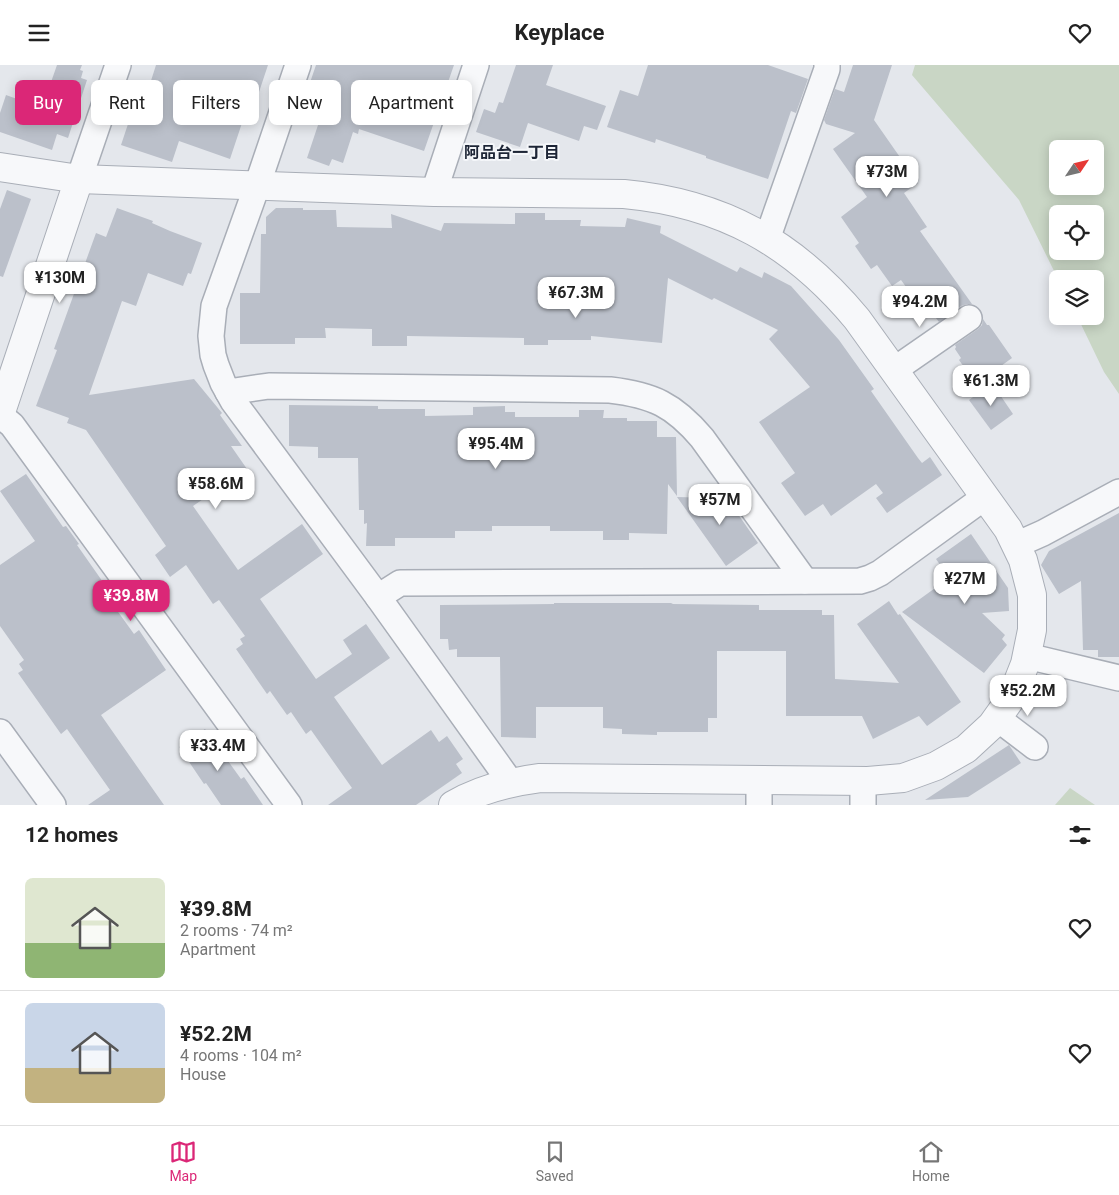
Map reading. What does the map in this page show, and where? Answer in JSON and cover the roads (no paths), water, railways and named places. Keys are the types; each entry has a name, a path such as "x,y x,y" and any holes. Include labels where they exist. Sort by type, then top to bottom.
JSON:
{"street":[{"path":"118,65 0,415 12,425 289,805"},
{"path":"298,65 217,297 212,316 211,336 213,355 228,392 511,783"},
{"path":"434,192 476,65"},
{"path":"767,239 827,65"},
{"path":"0,167 79,179 434,192 602,193 647,196 669,200 713,213 767,239 792,255 810,269 842,301 857,319 1008,529 1023,560 1032,595 1032,630 1025,664 1012,697 992,725 966,749 936,766 863,793 759,793 540,778 490,788 452,805"},
{"path":"894,370 969,318"},
{"path":"228,392 269,386 610,390 631,392 652,398 688,421 805,581"},
{"path":"1016,545 1043,533 1119,492"},
{"path":"378,597 400,583 855,581 870,578 880,573 985,497"},
{"path":"1027,655 1119,678"},
{"path":"997,718 1035,747"},
{"path":"0,732 53,805"}],"district":[{"name":"阿品台一丁目","path":"512,152"}]}
